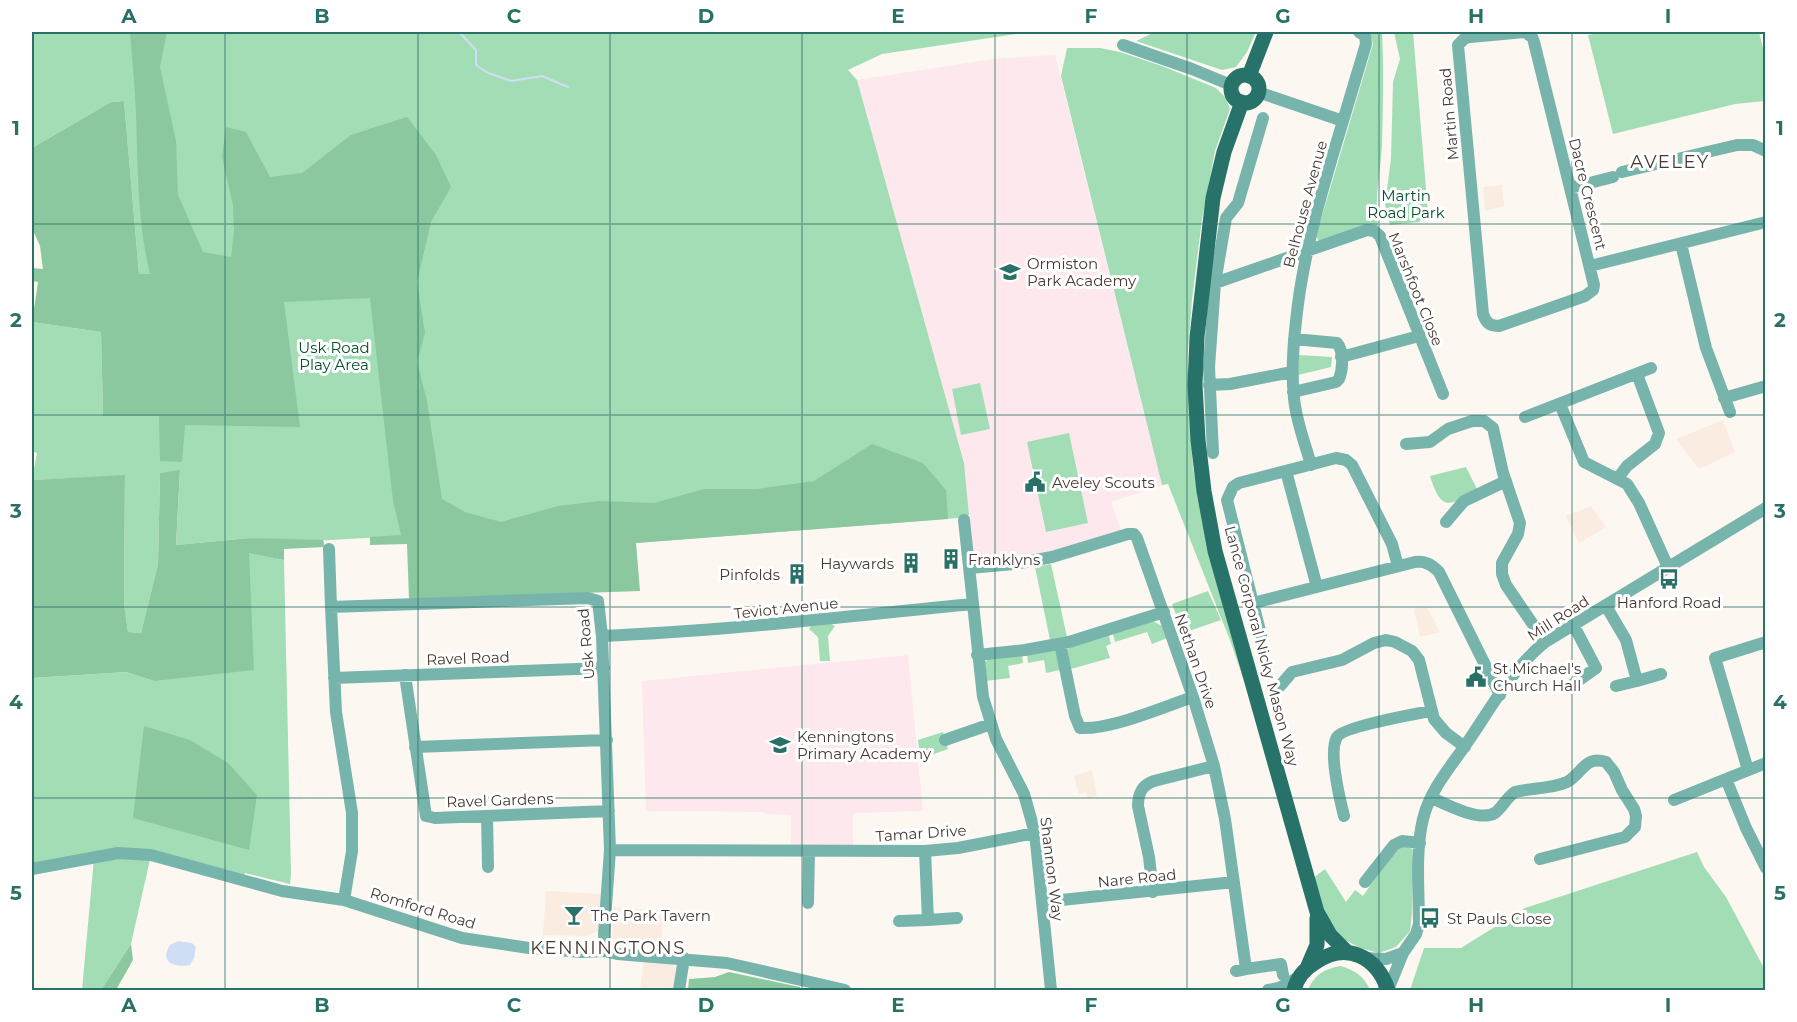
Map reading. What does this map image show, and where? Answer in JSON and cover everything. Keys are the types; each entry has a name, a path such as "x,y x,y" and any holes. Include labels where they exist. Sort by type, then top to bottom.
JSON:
{"main road":[{"path":"1249,76 1266,32"},
{"path":"1249,76 1258,84 1258,92 1254,99 1242,102 1234,98 1231,86 1236,78 1249,76"},
{"name":"Lance Corporal Nicky Mason Way","path":"1242,102 1224,152 1213,198 1197,337 1195,386 1204,491 1215,551 1317,912 1330,935 1347,952"},
{"name":"Lance Corporal Nicky Mason Way","path":"1300,978 1317,945 1317,912"},
{"path":"1300,978 1324,956 1336,952 1347,952 1364,958 1377,968 1388,990"}],"street":[{"name":"Belhouse Avenue","path":"1311,465 1293,392 1294,339 1306,252 1366,44 1365,36 1359,32"},
{"name":"Dacre Crescent","path":"1489,324 1499,326 1589,294 1594,285 1532,37 1525,32 1493,33"},
{"name":"Martin Road","path":"1489,324 1483,314 1458,45 1465,38 1493,33"},
{"path":"1123,45 1192,69 1231,86"},
{"path":"1258,92 1343,121"},
{"path":"1213,453 1209,385 1210,332 1215,283 1226,218 1238,203 1263,118"},
{"path":"1570,188 1737,145 1752,145 1766,151"},
{"path":"1590,266 1766,222"},
{"name":"Marshfoot Close","path":"1306,252 1367,230 1377,233 1443,394"},
{"path":"1681,244 1706,348 1730,412"},
{"path":"1215,283 1306,252"},
{"path":"1341,357 1419,336"},
{"path":"1293,392 1339,379 1341,357 1341,349 1337,343 1294,339"},
{"path":"1525,417 1651,368"},
{"path":"1209,385 1239,383 1292,372"},
{"path":"1618,478 1627,466 1654,444 1659,433 1637,374"},
{"path":"1724,398 1766,386"},
{"path":"1560,404 1584,462 1618,478 1634,493 1668,567"},
{"path":"1406,444 1430,442 1448,429 1472,421 1489,423 1495,434 1506,481 1520,523 1518,534 1502,563 1502,574 1506,585 1545,642"},
{"path":"1261,635 1227,500 1228,494 1239,483 1336,458 1346,460 1352,465 1392,544 1398,566"},
{"path":"1286,471 1317,587"},
{"path":"1446,522 1468,499 1506,481"},
{"name":"Mill Road","path":"1388,990 1403,953 1416,934 1419,924 1420,843 1424,816 1443,778 1500,695 1534,651 1573,624 1766,508"},
{"name":"Shannon Way","path":"964,520 983,697 991,724 1024,794 1035,833 1051,990"},
{"name":"Nethan Drive","path":"969,568 1033,561 1073,552 1123,535 1134,534 1164,612 1214,766 1234,882 1241,970 1281,964 1283,975"},
{"path":"329,549 338,732 352,813 352,851 344,900"},
{"path":"1253,603 1398,566 1424,562 1439,572 1500,695"},
{"name":"Usk Road","path":"331,607 588,598 598,601 604,668 610,850 604,934 605,951"},
{"name":"Teviot Avenue","path":"602,636 689,632 973,604"},
{"path":"1606,606 1622,630 1637,681"},
{"path":"977,655 1060,644 1089,637 1164,612"},
{"path":"1572,685 1596,668 1573,624"},
{"path":"1280,686 1292,672 1342,660 1374,643 1386,640 1404,646 1412,651 1419,660 1431,711 1440,727 1464,747"},
{"path":"1748,770 1715,658 1766,642"},
{"path":"1060,644 1075,716 1080,728 1092,728 1126,719 1193,697"},
{"name":"Ravel Road","path":"334,678 604,668"},
{"path":"1616,686 1661,674"},
{"name":"Ravel Gardens","path":"405,675 426,816 435,818 609,811"},
{"path":"1344,816 1336,780 1334,748 1335,739 1339,734 1354,728 1431,711"},
{"path":"945,740 991,724"},
{"path":"415,747 607,740"},
{"path":"1432,798 1473,814 1488,815 1498,811 1509,796 1515,792 1566,782 1589,762 1594,760 1606,762 1634,809 1635,827 1625,837 1540,859"},
{"path":"1674,800 1766,762"},
{"path":"1153,892 1149,857 1138,806 1141,789 1154,781 1214,766"},
{"path":"1726,779 1746,828 1766,868"},
{"path":"487,816 488,867"},
{"name":"Tamar Drive","path":"610,850 925,851 958,848 1035,833"},
{"path":"1365,882 1394,845 1402,842 1420,843"},
{"path":"808,903 809,851"},
{"path":"925,851 928,920"},
{"name":"Romford Road","path":"32,869 118,853 135,853 167,859 282,891 344,900 447,934 484,942 563,951 605,951 617,954 684,958 754,968 845,990"},
{"name":"Nare Road","path":"1042,902 1234,882"},
{"path":"899,921 957,918"},
{"path":"1364,958 1386,959 1403,953"},
{"path":"679,990 684,958"},
{"path":"1268,990 1279,988 1300,978"}],"shaded area":[{"name":"Ormiston Park Academy","path":"1055,55 1162,485 1111,502 1121,530 1056,550 974,563 964,463 857,80 993,59"},
{"path":"1502,185 1504,206 1485,211 1483,187"},
{"path":"1723,420 1735,452 1699,469 1676,439"},
{"path":"1591,506 1606,527 1579,543 1566,516"},
{"path":"1427,607 1440,632 1420,637 1414,609"},
{"name":"Kenningtons Primary Academy","path":"908,655 923,811 853,813 853,846 791,846 791,815 765,814 764,812 646,811 642,681"},
{"path":"1092,770 1097,796 1088,799 1086,792 1079,794 1074,776"},
{"path":"546,891 601,894 598,931 587,936 543,935"},
{"path":"614,907 664,911 661,942 612,939"},
{"path":"644,960 665,961 679,970 677,990 640,990"}],"green space":[{"name":"Usk Road Play Area","path":"32,32 1030,32 882,54 848,70 857,80 964,463 969,515 958,518 636,543 407,544 401,536 313,541 250,538 176,545 180,471 160,473 158,564 141,633 128,632 124,604 125,476 32,480 37,453 32,451 32,322 101,332 103,416 159,416 182,461 139,274 124,101 111,102 32,148"},
{"path":"130,32 167,32 160,67 176,141 178,195 203,252 231,257 234,231 233,205 222,157 226,127 246,132 270,177 302,173 351,135 407,117 436,155 451,187 431,222 417,282 425,333 417,362 427,401 442,499 465,512 501,522 558,506 599,501 654,503 704,489 757,489 814,481 872,444 923,463 946,490 948,519 636,543 640,591 409,599 407,544 370,545 370,537 401,535 393,501 370,298 284,302 300,427 185,425 182,462 160,461 159,416 103,416 101,332 32,322 38,282 32,281 32,268 43,269 40,246 32,228 32,148 111,102 124,101 139,274 150,274 140,214 136,104"},
{"path":"1155,32 1256,32 1247,52 1236,67 1222,70 1136,41"},
{"path":"1369,32 1382,32 1382,143 1377,208 1379,230 1319,241 1316,236 1373,44"},
{"name":"Martin Road Park","path":"1394,32 1413,32 1428,213 1419,222 1390,225 1385,204 1391,159 1393,82 1400,59"},
{"path":"1605,32 1759,32 1765,56 1765,101 1735,104 1613,134 1588,35"},
{"path":"1067,48 1100,48 1162,66 1216,88 1226,98 1230,109 1215,151 1202,219 1187,363 1193,468 1207,541 1245,684 1230,640 1168,484 1162,485 1061,76"},
{"path":"1299,355 1332,357 1331,367 1298,375"},
{"path":"980,383 990,429 961,435 952,389"},
{"path":"1069,433 1088,523 1046,532 1027,442"},
{"path":"1466,467 1477,489 1460,500 1447,503 1443,501 1438,496 1430,476"},
{"path":"180,470 176,545 250,538 323,540 325,547 284,549 284,560 249,553 254,670 154,681 126,672 32,678 32,480 125,475 124,604 128,632 141,633 158,564 160,473"},
{"path":"249,552 284,560 290,884 245,873 243,881 151,855 131,944 101,990 82,990 94,858 32,869 32,678 126,672 154,681"},
{"path":"1051,564 1067,637 1050,640 1035,567"},
{"path":"1208,591 1221,620 1183,633 1172,604"},
{"path":"1153,621 1162,626 1167,638 1152,644 1147,632 1115,642 1113,634"},
{"path":"831,624 835,626 828,636 830,661 820,661 818,637 809,629 811,626"},
{"path":"1109,636 1111,644 1106,646 1110,658 1071,669 1067,650 1072,645"},
{"path":"1051,649 1056,652 1060,670 1046,673 1044,660 1028,663 1027,655"},
{"path":"1022,654 1023,663 1008,666 1010,678 986,681 985,662 991,656"},
{"path":"144,726 190,740 228,763 257,795 249,850 133,818"},
{"path":"943,732 948,749 920,759 918,740"},
{"path":"1402,845 1412,849 1410,931 1396,947 1379,953 1360,948 1336,935 1325,914 1312,879 1325,869 1346,902 1355,890 1363,896 1397,847"},
{"path":"1697,852 1704,867 1726,897 1765,970 1765,990 1410,990 1424,948 1461,948 1525,908"},
{"path":"131,944 133,960 116,990 101,990"},
{"path":"1340,966 1358,974 1370,990 1308,990 1313,980 1320,974"},
{"path":"729,972 800,987 801,990 688,990 689,979 715,977"}],"water":[{"path":"178,941 192,943 196,947 190,965 179,966 167,960 170,945"}],"waterway":[{"path":"459,32 476,50 476,65 486,72 511,81 542,76 568,87"}],"place":[{"name":"Ormiston Park Academy","path":"1010,272"},
{"name":"Aveley Scouts","path":"1035,482"},
{"name":"Franklyns","path":"951,559"},
{"name":"Haywards","path":"911,563"},
{"name":"Pinfolds","path":"797,574"},
{"name":"Hanford Road","path":"1669,579"},
{"name":"St Michael's Church Hall","path":"1476,677"},
{"name":"Kenningtons Primary Academy","path":"780,745"},
{"name":"The Park Tavern","path":"574,915"},
{"name":"St Pauls Close","path":"1430,918"}],"district":[{"name":"AVELEY","path":"1670,162"},
{"name":"KENNINGTONS","path":"608,948"}]}
